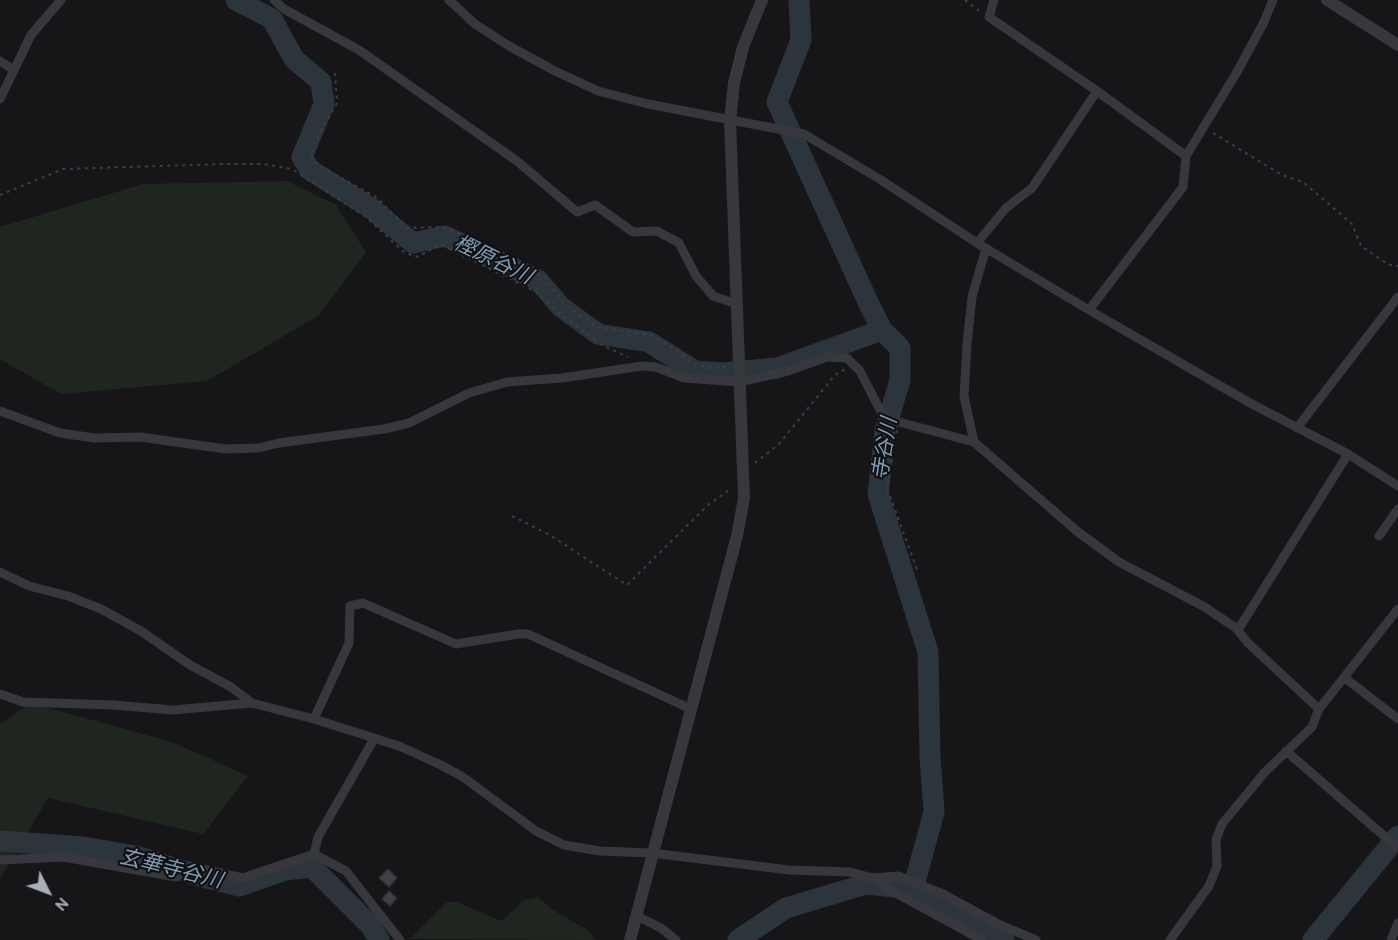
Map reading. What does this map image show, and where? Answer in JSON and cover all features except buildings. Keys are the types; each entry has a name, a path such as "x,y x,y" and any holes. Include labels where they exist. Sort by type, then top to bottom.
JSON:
{"street":[{"path":"0,99 31,35 61,0"},
{"path":"274,0 284,9 359,50 517,161 577,212 595,205 633,232 657,231 679,243 696,276 713,296 738,303"},
{"path":"449,0 475,24 509,46 598,91 729,121 804,134 881,180 977,243 1089,310 1250,403 1348,454 1398,486"},
{"path":"630,940 737,536 744,498 729,121 734,82 743,46 762,0"},
{"path":"994,0 989,17 1097,91 1186,156"},
{"path":"1089,310 1183,187 1186,156 1243,62 1273,0"},
{"path":"1327,0 1398,45"},
{"path":"0,61 14,70"},
{"path":"977,243 1006,208 1032,188 1097,91"},
{"path":"974,442 964,396 967,344 972,297 986,248"},
{"path":"1297,428 1398,297"},
{"path":"0,411 60,433 82,437 140,437 226,449 259,448 279,443 384,429 409,423 469,393 507,382 562,378 642,366 656,367 684,378 739,382 789,370 828,357 847,358 860,371 882,414 897,421 974,442 1078,532 1119,562 1203,606 1238,630 1248,643 1320,709"},
{"path":"1238,630 1348,454"},
{"path":"1379,536 1398,509"},
{"path":"0,572 28,586 68,596 100,609 141,631 190,665 231,687 252,703"},
{"path":"314,719 349,643 350,606 363,603 456,644 528,634 691,709"},
{"path":"1170,940 1209,886 1217,867 1216,840 1222,824 1250,789 1312,727 1320,709 1398,609"},
{"path":"1345,678 1398,718"},
{"path":"0,694 23,702 173,710 252,703 314,719 399,746 463,777 536,831 564,844 600,851 652,853 789,870 850,872 873,878 982,940"},
{"path":"314,854 318,837 374,739"},
{"path":"1286,751 1397,846"},
{"path":"0,860 63,857 176,877 189,866 243,878 314,854 346,871 400,940"},
{"path":"873,878 898,876 920,884 1000,925 1036,940"},
{"path":"638,916 661,928 676,940"},
{"path":"1391,940 1398,923"}],"path":[{"path":"965,0 989,17"},
{"path":"335,73 337,102 315,141 311,157 321,167 376,197 407,228 441,226 477,240 544,277 565,304 597,327 650,334 678,351 693,364 710,369 739,366"},
{"path":"1204,127 1282,175 1303,182 1352,224 1361,246 1389,265 1398,266"},
{"path":"0,195 63,169 221,164 264,164 291,169 366,217 405,253 418,257 440,244 537,292 558,312 602,345 632,358"},
{"path":"512,516 548,534 627,585 708,505 779,444 835,375 854,365"},
{"path":"897,421 887,488 918,572"}],"shaded area":[{"path":"287,181 336,205 366,252 318,316 207,381 61,394 0,359 0,227 143,184"},
{"path":"31,703 175,743 248,776 203,834 48,798 0,879 0,724"},
{"path":"538,897 553,910 589,931 596,940 410,939 447,902 456,902 502,921 524,900"}],"waterway":[{"name":"樫原谷川","path":"236,0 272,19 294,59 321,82 324,104 302,157 310,170 371,208 413,243 445,236 538,280 561,307 598,334 649,342 695,371 723,373 777,368 882,330"},
{"name":"寺谷川","path":"799,0 801,40 777,102 868,302 882,330 900,348 900,380 885,431 878,494 928,652 930,757 934,812 913,889"},
{"path":"1313,940 1398,836"},
{"name":"玄華寺谷川","path":"0,841 83,847 136,856 239,886 285,870 312,867 371,926 379,940"},
{"name":"玄華寺谷川","path":"738,940 786,908 866,884 913,889 1004,940"}]}
